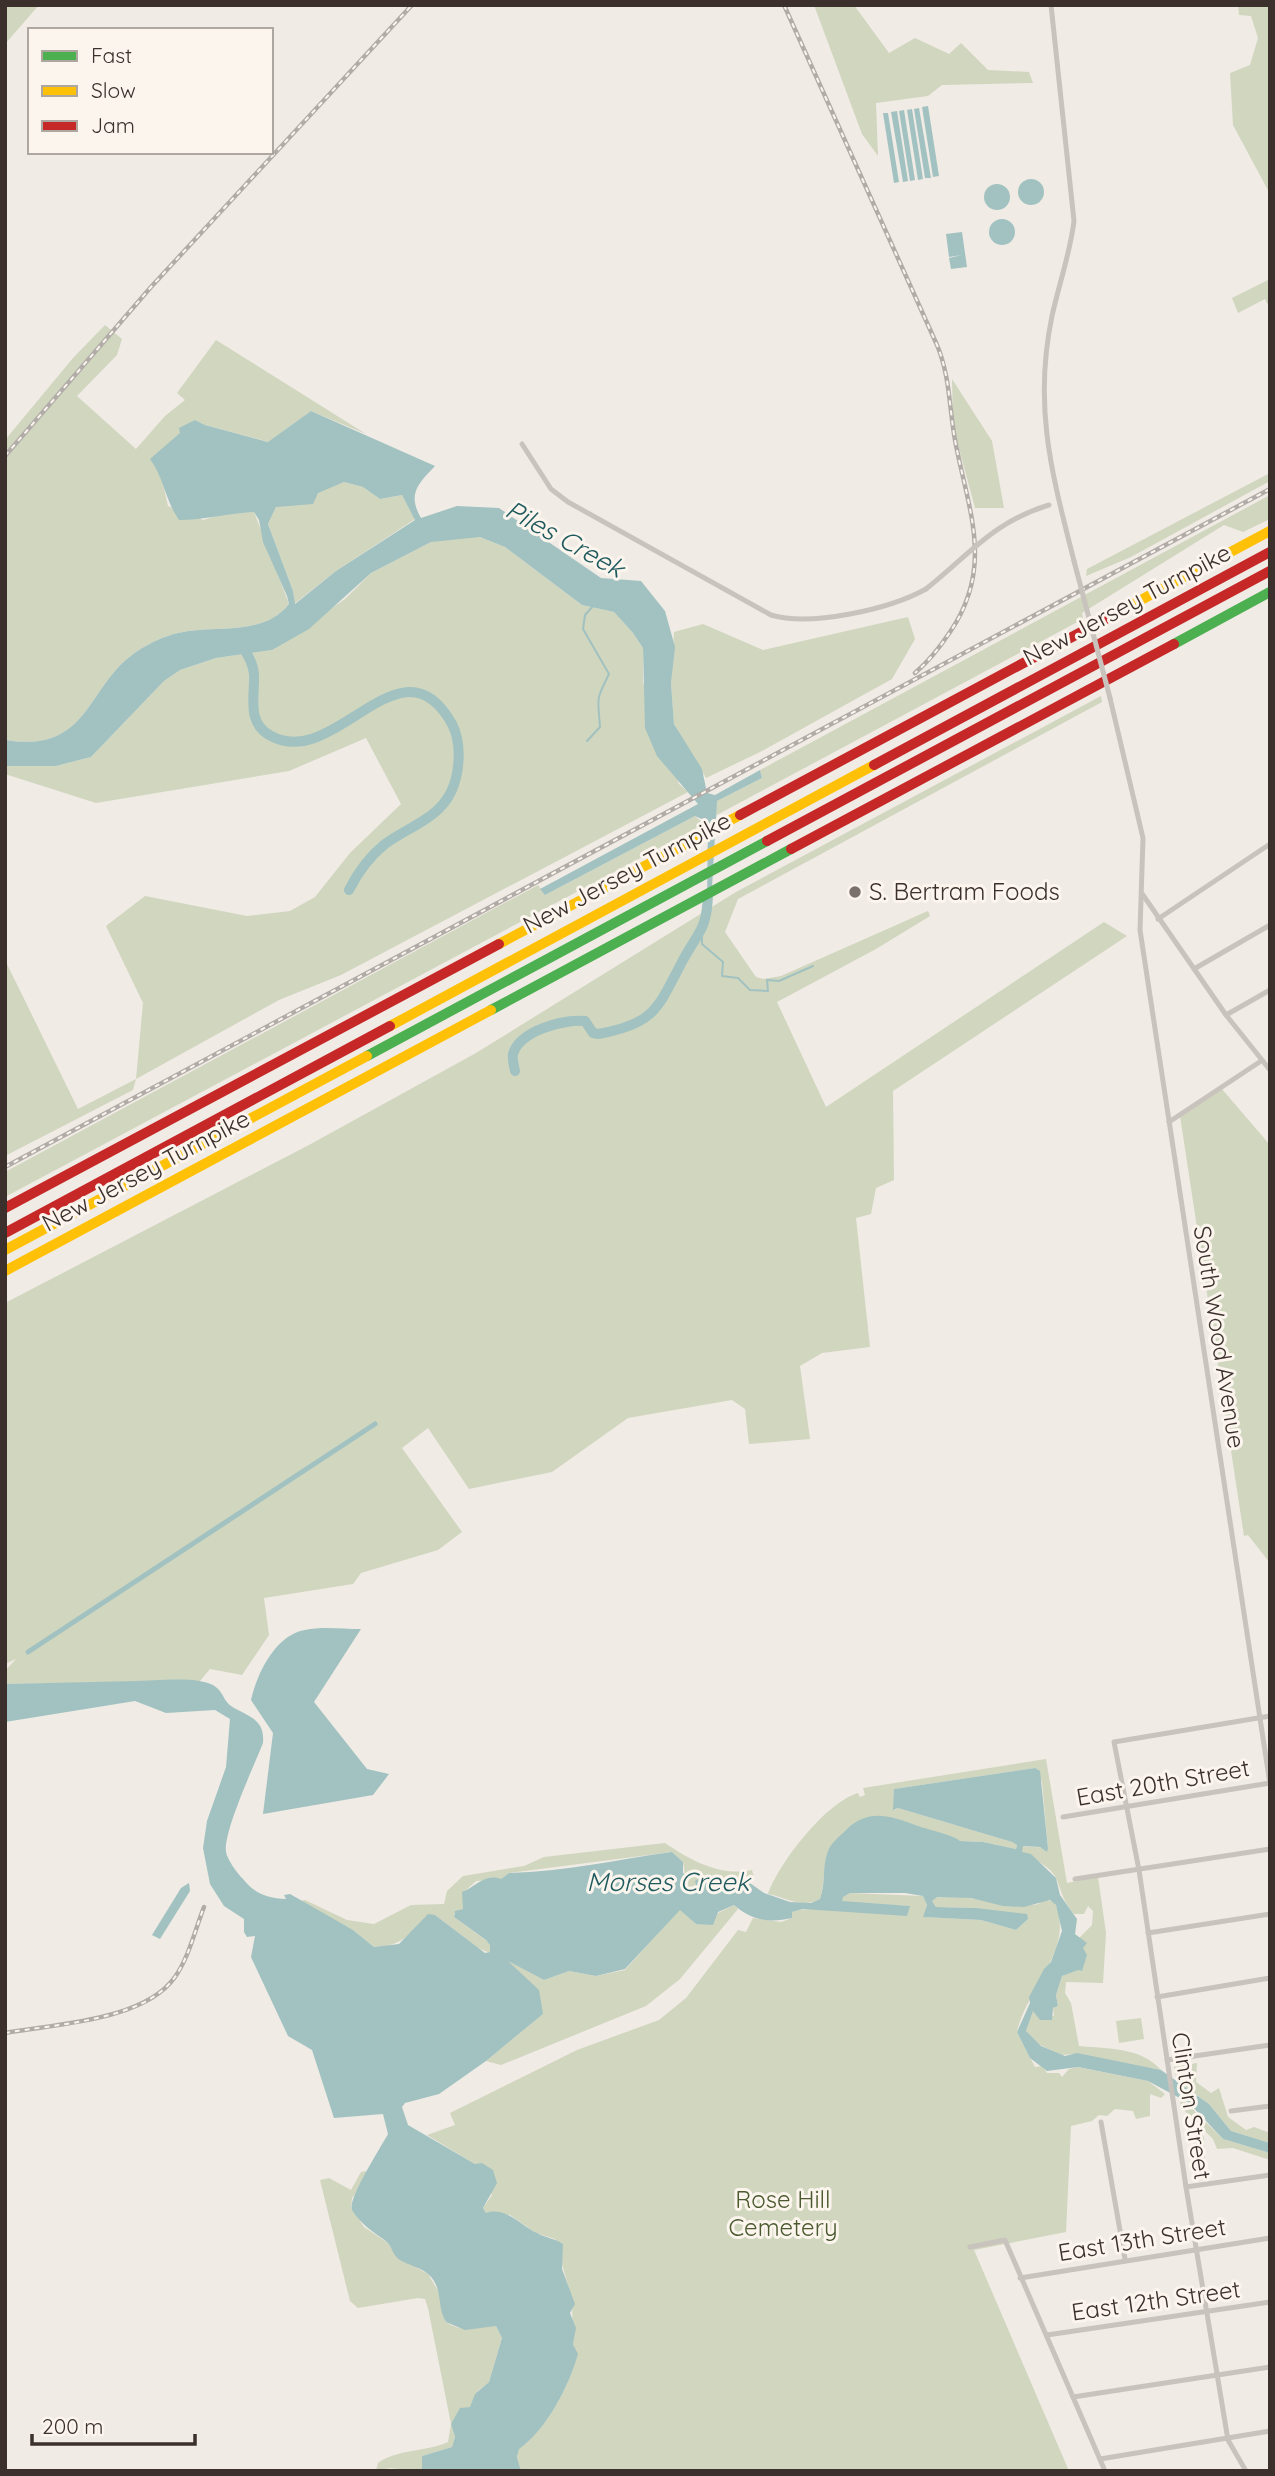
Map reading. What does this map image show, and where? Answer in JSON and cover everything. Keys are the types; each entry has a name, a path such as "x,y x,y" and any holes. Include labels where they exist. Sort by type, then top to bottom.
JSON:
{"highway":[{"name":"New Jersey Turnpike","path":"5,1208 1270,531"},
{"name":"New Jersey Turnpike","path":"5,1233 1270,552"},
{"name":"New Jersey Turnpike","path":"5,1250 1270,571"},
{"name":"New Jersey Turnpike","path":"5,1271 1270,592"}],"street":[{"name":"South Wood Avenue","path":"1051,5 1074,221 1071,248 1052,317 1044,394 1048,458 1143,838 1140,930 1270,1783"},
{"path":"522,444 551,489 568,502 771,615 789,620 809,620 897,602 926,589 999,526 1018,514 1059,502"},
{"path":"1158,919 1270,844"},
{"path":"1143,895 1226,1015 1261,1061 1269,1066"},
{"path":"1194,969 1270,925"},
{"path":"1226,1015 1270,990"},
{"path":"1169,1122 1261,1061"},
{"path":"1259,1717 1270,1716"},
{"name":"Clinton Street","path":"1247,2471 1228,2438 1186,2187 1139,1870 1114,1742 1259,1717"},
{"name":"East 20th Street","path":"1063,1817 1270,1783"},
{"path":"1075,1879 1270,1849"},
{"path":"1148,1933 1270,1914"},
{"path":"1157,1997 1270,1978"},
{"path":"1167,2060 1270,2045"},
{"path":"1231,2111 1270,2106"},
{"path":"1101,2122 1125,2259"},
{"path":"1186,2187 1270,2175"},
{"name":"East 13th Street","path":"1020,2278 1125,2259 1270,2238"},
{"path":"970,2247 1005,2240 1105,2471"},
{"name":"East 12th Street","path":"1046,2335 1270,2302"},
{"path":"1073,2396 1270,2367"},
{"path":"1100,2459 1270,2431"}],"green space":[{"path":"5,5 39,5 5,44"},
{"path":"814,5 854,5 889,53 915,38 949,54 961,43 988,70 1029,72 1033,83 942,85 928,96 876,103 878,156 862,134"},
{"path":"1238,5 1270,5 1270,194 1233,125 1230,73 1250,65 1258,38 1251,16 1239,15"},
{"path":"1270,279 1270,309 1265,299 1238,313 1232,298"},
{"path":"105,325 122,339 117,355 77,396 136,449 165,416 185,400 177,393 216,340 366,434 311,411 269,442 195,420 183,430 168,449 162,467 168,506 203,520 227,513 254,512 289,604 264,622 183,632 157,640 121,664 71,727 55,737 34,742 5,740 5,440 73,358"},
{"path":"952,379 992,441 1004,508 975,508 953,426"},
{"path":"1270,473 1270,481 1131,557 1086,576 1087,569"},
{"path":"344,482 363,487 380,499 402,495 415,519 336,571 294,604 293,591 268,524 276,507"},
{"path":"1270,495 1270,519 1243,532 1224,525 1082,613 1083,619 713,817 717,801 762,778 760,770"},
{"path":"456,537 480,537 505,547 582,605 614,612 643,648 643,682 679,784 688,792 341,975 279,1000 136,1079 143,1003 106,926 145,896 247,916 290,911 315,897 350,853 401,804 366,738 289,771 96,803 5,774 5,766 56,766 91,757 164,681 180,670 216,658 272,650 345,599 371,573 431,542"},
{"path":"908,617 915,639 892,679 760,752 706,778 674,724 671,683 674,632 703,624 763,650"},
{"path":"1101,696 1102,702 738,899 725,932 756,977 763,979 781,976 928,911 930,916 876,949 777,1002 826,1107 1104,922 1127,936 893,1091 894,1180 876,1188 871,1214 856,1218 870,1347 822,1353 800,1366 810,1439 749,1444 745,1409 732,1400 628,1418 552,1472 469,1489 428,1428 402,1448 462,1532 438,1550 361,1573 353,1584 264,1598 269,1635 242,1675 210,1669 200,1681 5,1684 5,1671 16,1659 5,1664 5,1303 309,1145 476,1053 736,892"},
{"path":"695,816 704,824 5,1197 5,1172 538,885 545,895"},
{"path":"5,960 78,1109 136,1079 133,1090 5,1156"},
{"path":"1221,1088 1270,1145 1270,1563 1248,1535 1244,1536 1180,1116"},
{"path":"1046,1759 1067,1883 1098,1877 1106,1933 1103,1983 1066,1982 1065,1993 1071,2003 1079,2046 1134,2053 1153,2062 1161,2070 1077,2054 1061,2055 1034,2042 1026,2031 1033,2010 1054,2016 1053,2008 1058,2006 1056,1995 1062,1976 1078,1969 1081,1971 1087,1955 1083,1953 1079,1938 1092,1925 1093,1911 1088,1906 1084,1914 1074,1914 1055,1875 1042,1863 1022,1852 1022,1846 1048,1848 1042,1782 1035,1768 894,1789 895,1810 898,1808 1012,1842 1017,1845 1016,1849 983,1842 960,1841 881,1816 849,1830 836,1840 826,1860 820,1899 800,1903 768,1894 782,1867 818,1821 845,1799 858,1793 860,1797 865,1795 863,1788"},
{"path":"665,1843 706,1866 728,1871 752,1870 754,1878 748,1883 714,1882 714,1885 692,1893 683,1887 686,1881 683,1862 672,1852 509,1873 501,1879 476,1881 465,1891 463,1909 454,1913 454,1917 491,1945 490,1953 478,1948 435,1915 427,1917 398,1942 374,1947 353,1930 300,1901 305,1900 347,1920 374,1924 411,1905 444,1904 447,1891 463,1876 524,1866 544,1857"},
{"name":"Rose Hill Cemetery","path":"850,1893 923,1896 927,1905 924,1917 981,1920 1016,1930 1028,1919 976,1908 936,1907 932,1901 936,1897 961,1897 1021,1906 1039,1904 1041,1900 1054,1901 1059,1918 1055,1952 1022,2016 1017,2032 1035,2067 1042,2066 1047,2073 1059,2073 1062,2077 1069,2069 1077,2067 1148,2081 1165,2094 1161,2098 1150,2094 1150,2116 1136,2119 1133,2111 1115,2109 1107,2116 1099,2115 1092,2121 1071,2126 1066,2232 974,2250 1069,2471 521,2471 517,2457 519,2448 539,2430 555,2407 577,2354 573,2344 572,2300 555,2239 536,2233 510,2215 486,2213 483,2208 492,2195 475,2164 427,2135 455,2125 450,2113 577,2050 659,2020 686,1998 738,1930 746,1932 753,1918 781,1922 792,1918 792,1912 816,1909 907,1915 909,1906 842,1902 842,1897"},
{"path":"734,1905 738,1909 680,1979 646,2006 501,2065 486,2061 543,2014 505,1959 544,1980 569,1971 596,1976 625,1970 680,1909 696,1924"},
{"path":"1141,2018 1144,2039 1119,2043 1116,2021"},
{"path":"1197,2063 1196,2082 1211,2093 1219,2088 1228,2117 1246,2130 1254,2127 1270,2133 1270,2143 1231,2131 1209,2104 1177,2081 1174,2067"},
{"path":"1181,2098 1223,2139 1270,2153 1270,2160 1233,2148 1217,2149 1213,2139 1180,2106"},
{"path":"1192,2121 1204,2137 1205,2161 1199,2163 1193,2147 1196,2135 1188,2127"},
{"path":"367,2171 362,2186 352,2198 351,2208 364,2227 388,2243 396,2256 428,2274 440,2294 446,2322 466,2329 496,2326 502,2338 489,2382 478,2391 470,2407 460,2411 451,2424 425,2299 358,2308 350,2301 320,2180 329,2178 351,2190 361,2172"},
{"path":"451,2424 455,2437 452,2447 422,2456 422,2471 390,2468 376,2471 378,2463 386,2458 448,2442"}],"water":[{"path":"928,106 939,176 933,177 922,107"},
{"path":"919,108 931,178 925,178 914,109"},
{"path":"912,109 923,179 918,180 907,110"},
{"path":"904,110 915,180 910,181 899,111"},
{"path":"897,111 908,181 903,182 891,112"},
{"path":"883,113 888,113 899,182 894,183"},
{"path":"1031,179 1040,183 1044,192 1040,201 1031,205 1022,201 1018,192 1022,183"},
{"path":"997,184 1006,188 1010,197 1006,206 997,210 988,206 984,197 988,188"},
{"path":"1002,219 1011,223 1015,232 1011,241 1002,245 993,241 989,232 993,223"},
{"path":"962,232 967,267 951,269 949,258 962,255 949,257 946,234"},
{"path":"311,411 435,466 416,490 415,502 421,518 457,506 499,508 601,578 641,581 665,611 675,647 671,683 674,724 702,769 707,793 715,795 760,770 762,778 717,801 711,905 704,910 707,903 708,822 695,816 545,895 540,889 698,804 657,756 645,728 643,648 633,633 614,612 582,605 505,547 480,537 431,542 371,573 309,629 272,650 216,658 180,670 164,681 91,757 56,766 5,766 5,740 34,742 55,737 71,727 121,664 146,646 183,632 264,622 289,604 263,542 259,520 254,512 179,520 150,459 180,433 179,428 195,420 268,442","holes":["344,482 363,487 380,499 402,495 415,520 336,571 295,604 293,591 268,524 276,507 313,504 318,493"]},
{"path":"318,1628 361,1629 314,1702 367,1769 389,1774 373,1795 263,1814 273,1733 251,1700 263,1668 276,1647 294,1633"},
{"name":"Morses Creek","path":"201,1681 210,1684 219,1690 231,1706 254,1719 261,1728 263,1743 240,1799 226,1843 226,1852 233,1866 257,1892 286,1899 284,1895 290,1894 353,1930 374,1947 399,1944 428,1914 435,1915 485,1953 490,1952 490,1945 486,1940 454,1917 455,1911 463,1909 462,1892 480,1881 501,1879 509,1873 571,1868 672,1852 683,1862 683,1873 688,1876 683,1887 692,1893 697,1889 695,1881 703,1876 709,1886 713,1882 747,1881 764,1893 790,1902 811,1903 820,1899 830,1847 854,1823 870,1817 896,1819 960,1841 983,1842 1016,1849 1017,1845 1012,1842 898,1808 893,1810 894,1789 1035,1768 1040,1771 1048,1848 1047,1852 1040,1847 1023,1846 1022,1852 1031,1854 1056,1878 1060,1895 1077,1919 1075,1934 1087,1943 1083,1948 1087,1955 1082,1971 1062,1976 1056,1995 1058,2006 1053,2008 1052,2020 1040,2020 1033,2011 1026,2031 1041,2046 1065,2056 1077,2053 1161,2070 1209,2104 1231,2131 1270,2143 1270,2153 1223,2139 1189,2103 1148,2081 1078,2067 1047,2071 1030,2058 1017,2032 1030,2003 1029,1997 1044,1969 1051,1962 1062,1931 1056,1905 1050,1900 1024,1907 1003,1906 971,1898 937,1897 932,1901 936,1907 1027,1914 1028,1919 1016,1930 981,1920 923,1917 927,1905 923,1896 905,1893 850,1893 843,1897 842,1901 910,1906 907,1916 803,1909 792,1912 792,1918 769,1920 754,1917 734,1905 718,1912 713,1925 696,1924 680,1910 625,1969 596,1976 569,1971 544,1980 508,1961 539,1990 543,2014 486,2061 439,2094 405,2103 402,2107 408,2125 475,2164 482,2163 493,2170 497,2183 483,2208 486,2213 507,2214 537,2233 563,2244 562,2269 575,2304 570,2313 576,2328 573,2344 578,2354 555,2407 539,2430 519,2449 517,2457 521,2471 422,2471 422,2456 452,2447 455,2437 451,2424 460,2408 470,2407 475,2394 489,2382 502,2338 496,2326 465,2330 446,2322 433,2279 398,2258 387,2242 364,2224 352,2210 359,2185 388,2134 383,2114 334,2118 312,2050 288,2036 251,1957 255,1936 247,1937 244,1932 244,1919 224,1906 210,1884 203,1848 207,1821 226,1767 230,1719 215,1710 166,1713 135,1701 5,1722 5,1684"},
{"path":"189,1883 190,1891 160,1939 152,1935 181,1888"}],"waterway":[{"path":"587,741 600,727 598,700 609,674 583,629 585,615 593,606"},
{"path":"241,645 253,670 255,717 263,731 271,736 295,742 320,736 389,697 411,692 432,700 452,724 457,740 458,767 451,792 430,816 380,849 365,865 349,890"},
{"name":"Piles Creek","path":"515,1071 513,1054 524,1038 534,1032 555,1024 585,1021 593,1033 598,1034 632,1025 653,1011 701,929 706,915 708,894"},
{"path":"702,930 702,944 723,962 722,976 738,978 750,990 768,991 767,980 779,981 813,966"},
{"path":"28,1652 375,1424"}],"railway":[{"path":"5,456 151,287 412,5"},
{"path":"784,5 937,345 947,380 955,440 971,514 975,561 972,584 964,608 930,659 915,673"},
{"path":"5,1167 1270,489"},
{"path":"5,2033 73,2023 121,2012 161,1992 175,1977 184,1961 204,1907"}],"traffic: fast":[{"path":"1174,644 1270,592"},
{"path":"367,1056 767,841"},
{"path":"491,1010 791,849"}],"traffic: slow":[{"path":"1126,608 1270,531"},
{"path":"390,1026 874,765"},
{"path":"499,944 740,815"},
{"path":"5,1271 491,1010"},
{"path":"5,1250 367,1056"}],"traffic: jam":[{"path":"874,765 1270,552"},
{"path":"767,841 1270,571"},
{"path":"740,815 1126,608"},
{"path":"791,849 1174,644"},
{"path":"5,1208 499,944"},
{"path":"5,1233 390,1026"}],"place":[{"name":"S. Bertram Foods","path":"855,892"}]}
